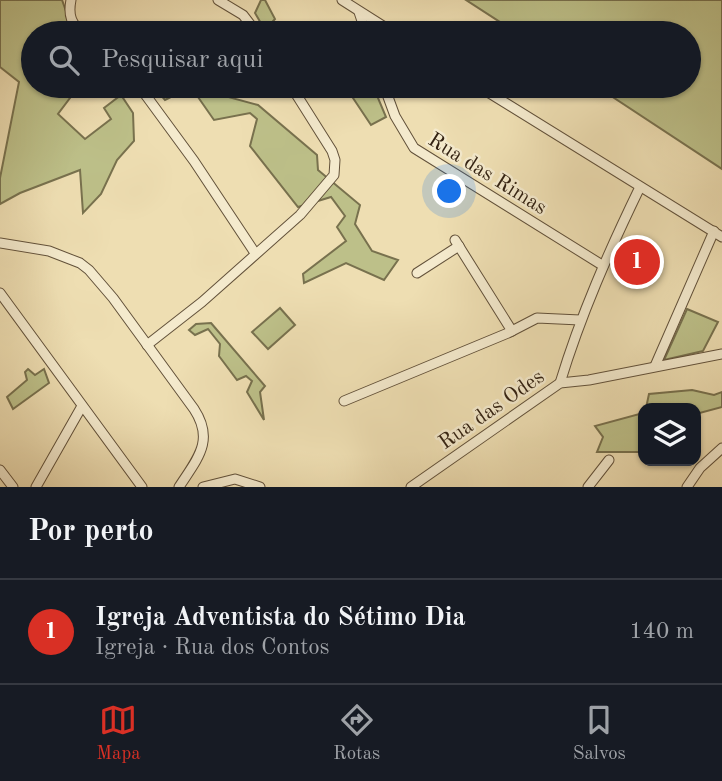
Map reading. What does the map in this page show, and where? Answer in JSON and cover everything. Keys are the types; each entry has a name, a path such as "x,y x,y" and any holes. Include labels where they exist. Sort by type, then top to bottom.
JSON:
{"street":[{"path":"71,0 72,21"},
{"path":"218,0 243,15 248,21"},
{"path":"342,0 375,21"},
{"path":"359,11 362,21"},
{"path":"148,98 194,161 255,254"},
{"path":"147,345 202,302 300,215 334,176 335,160 332,150 298,98"},
{"name":"Rua das Rimas","path":"388,98 395,116 414,148 602,265"},
{"path":"497,98 718,234 655,366"},
{"path":"560,383 580,320 602,265 640,187"},
{"path":"0,243 49,251 80,263 113,298 194,409 204,428 200,454 179,487"},
{"path":"417,274 457,243 512,331"},
{"path":"0,293 142,487"},
{"path":"344,401 512,331 531,320 543,317 580,320"},
{"name":"Rua das Odes","path":"411,487 560,383 589,380 722,354"},
{"path":"36,487 82,406"},
{"path":"687,487 722,447"},
{"path":"588,487 609,460"},
{"path":"0,470 13,487"},
{"path":"203,487 235,479 260,487"}],"green space":[{"path":"0,0 62,0 70,21 21,21 21,98 70,98 58,114 85,139 111,119 104,108 117,98 123,98 133,113 134,141 117,160 101,194 83,213 80,170 20,193 0,204 0,178 19,82 0,67"},
{"path":"261,0 265,0 275,19 260,21 255,13"},
{"path":"466,0 722,0 722,169 614,98 701,98 701,21 498,21"},
{"path":"199,98 232,98 258,105 317,155 318,170 360,205 355,224 372,251 398,260 384,280 346,263 304,283 303,274 346,241 337,227 345,216 331,197 298,207 250,146 257,119 250,113 214,120"},
{"path":"353,98 378,98 386,117 371,125"},
{"path":"280,308 295,325 268,349 252,332"},
{"path":"687,309 718,322 703,351 664,360"},
{"path":"211,323 265,386 260,392 264,420 247,392 252,381 246,376 237,380 219,356 220,344 208,329 195,335 189,330 196,324"},
{"path":"28,369 35,375 44,369 49,383 13,409 7,397 27,380 25,372"},
{"path":"692,390 714,395 722,392 722,407 701,413 701,403 647,403 649,394"},
{"path":"638,414 638,452 597,452 603,437 595,426"}],"place":[{"name":"Igreja Adventista do Sétimo Dia","path":"637,262"}]}
